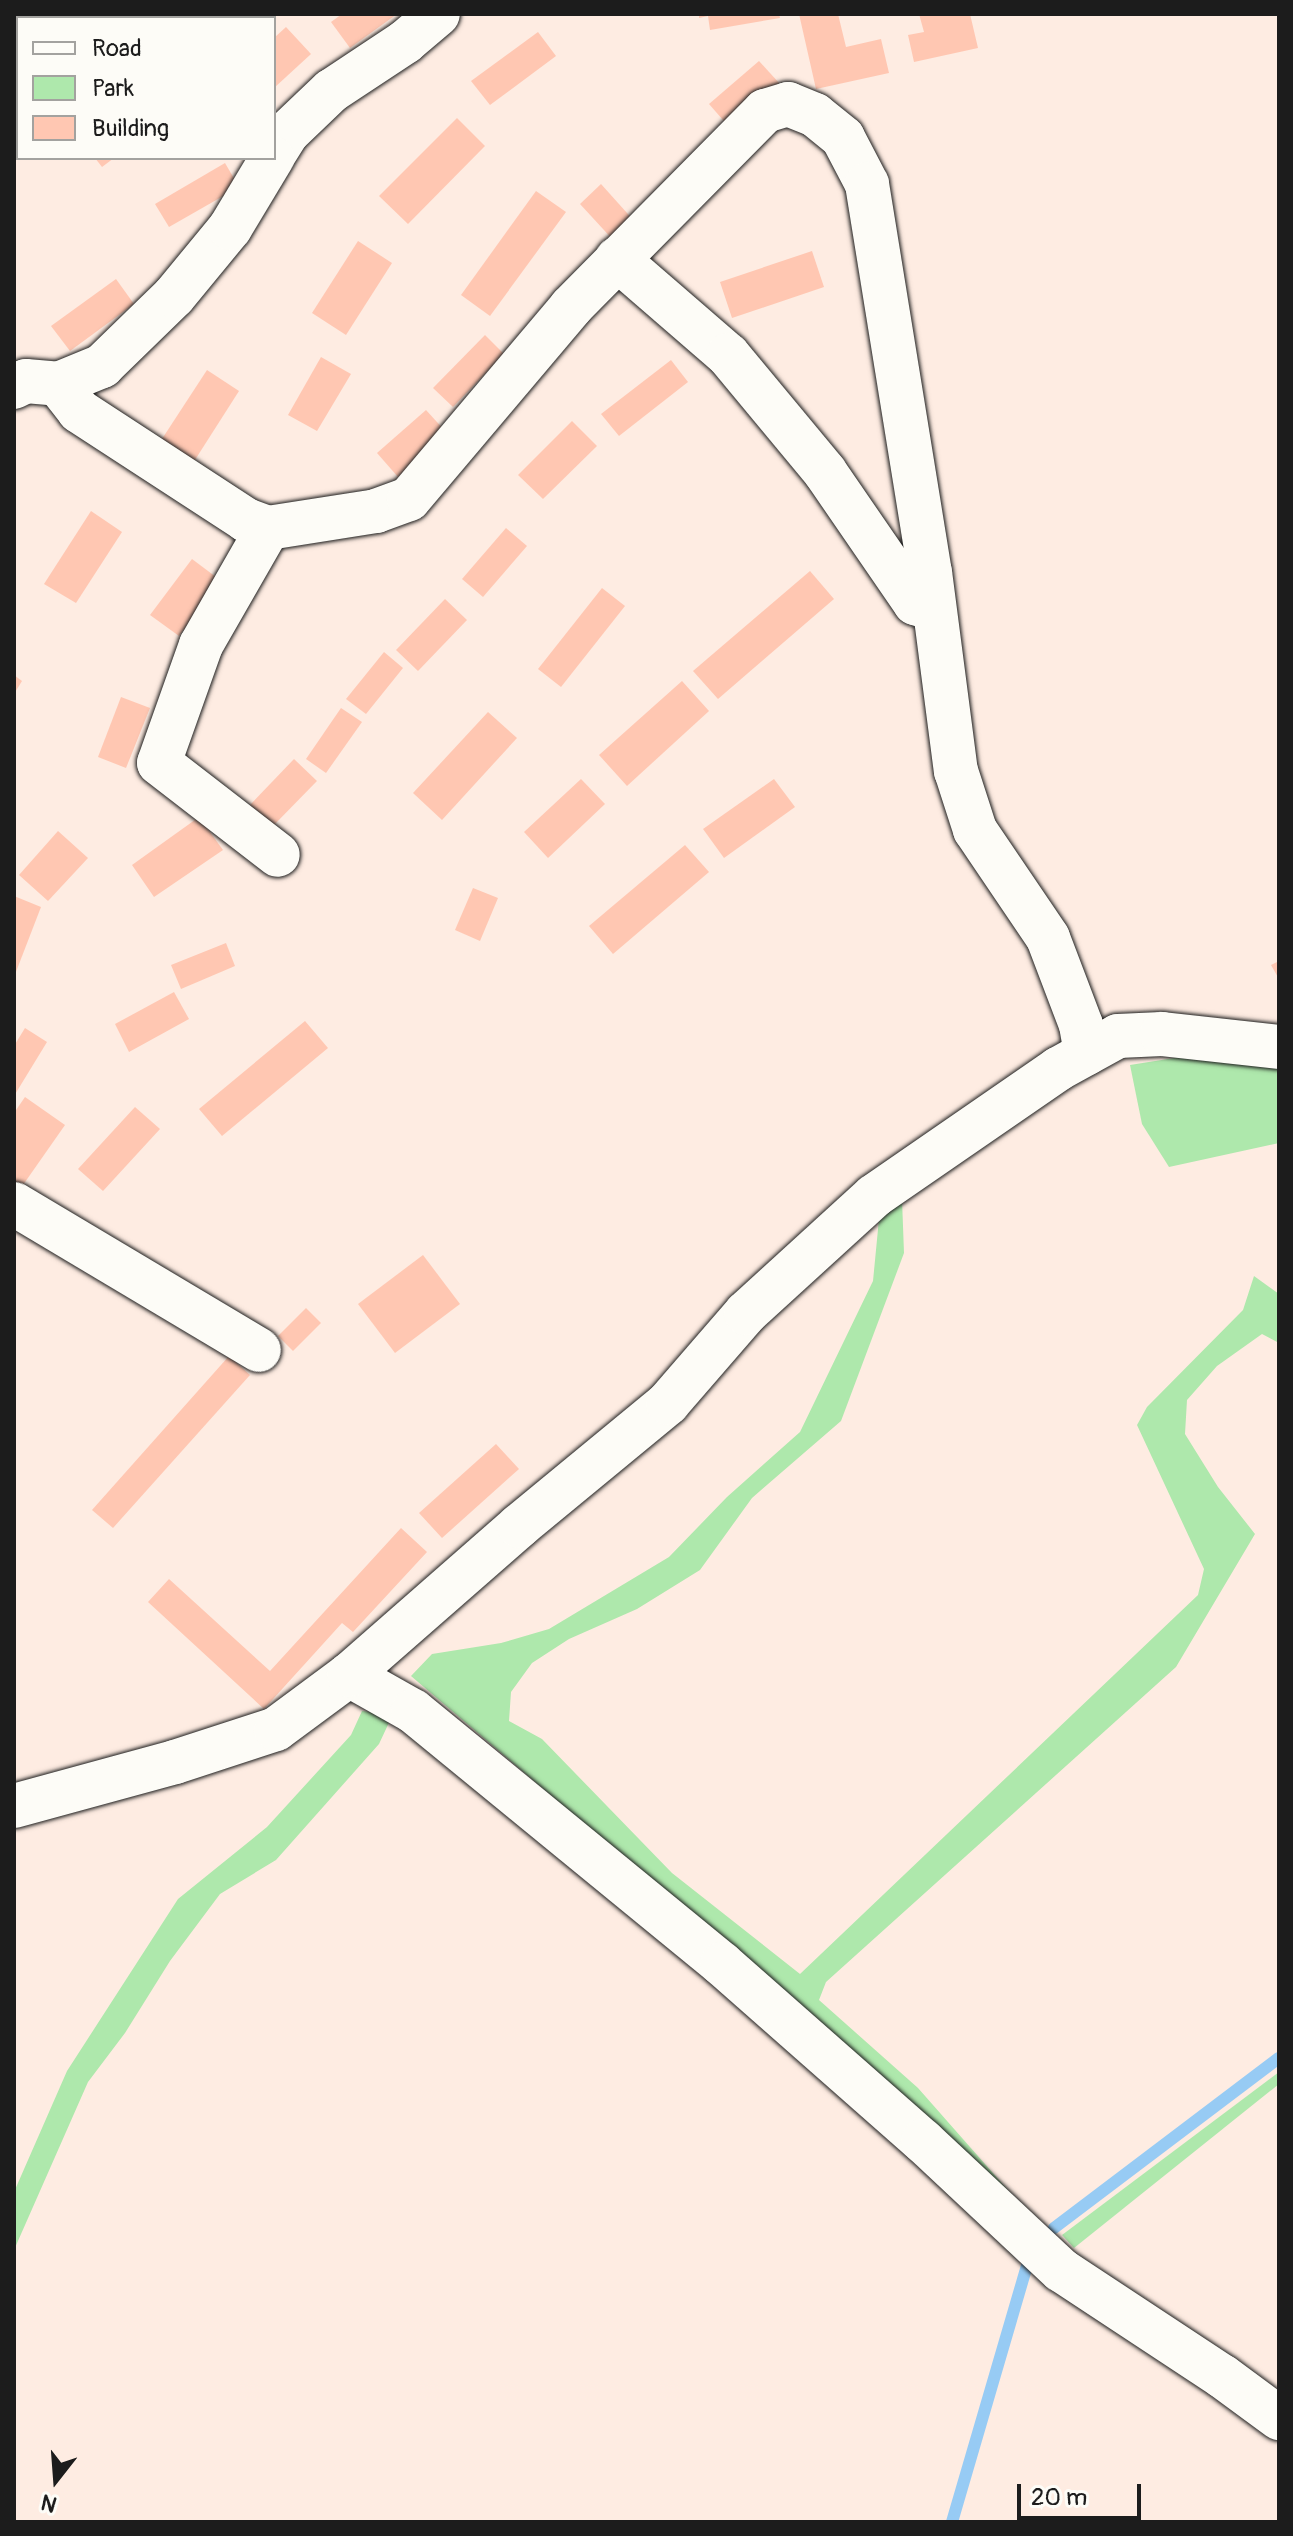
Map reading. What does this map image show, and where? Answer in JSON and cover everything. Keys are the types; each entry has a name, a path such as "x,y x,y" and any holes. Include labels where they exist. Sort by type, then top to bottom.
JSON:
{"street":[{"path":"276,151 287,133 331,91 405,42 438,14"},
{"path":"58,384 79,411 246,520 268,528 376,511 409,499 571,307 765,111 788,104 815,115 843,138 867,184 934,609 956,771 975,830 1048,938 1081,1025 1086,1054"},
{"path":"14,387 26,381 58,384 102,366 174,296 230,228 271,160"},
{"path":"617,259 728,355 825,472 915,603 934,609"},
{"path":"268,528 201,645 159,763 278,855"},
{"path":"14,1806 175,1762 276,1729 349,1675 519,1526 668,1403 746,1313 874,1196 1086,1054 1118,1036 1162,1034 1279,1047"},
{"path":"14,1204 259,1350"},
{"path":"349,1675 413,1711 722,1964 923,2141 1061,2270 1222,2376 1279,2418"}],"green space":[{"path":"1193,1055 1279,1060 1279,1143 1169,1167 1142,1124 1130,1065"},
{"path":"902,1199 904,1253 841,1421 752,1498 700,1570 637,1609 569,1639 532,1663 511,1692 509,1721 542,1739 672,1873 800,1974 1198,1595 1204,1569 1137,1425 1147,1407 1243,1310 1254,1276 1279,1294 1279,1343 1262,1334 1217,1366 1187,1400 1185,1434 1218,1487 1255,1534 1176,1667 826,1982 819,2000 918,2088 1037,2223 630,1863 411,1676 432,1654 501,1643 549,1629 669,1557 727,1497 800,1432 873,1281 879,1219"},
{"path":"362,1711 393,1714 379,1744 276,1860 220,1894 170,1961 125,2033 88,2082 14,2250 14,2192 67,2071 178,1899 267,1827 351,1735"},
{"path":"1279,2072 1279,2084 1074,2248 1062,2235"}],"building":[{"path":"342,14 397,14 350,48 331,22"},
{"path":"699,14 779,14 780,18 710,30 708,16 699,18"},
{"path":"799,14 838,14 846,47 881,39 889,73 816,89"},
{"path":"919,14 970,14 978,48 914,62 908,35 924,32"},
{"path":"286,27 311,54 276,86 276,36"},
{"path":"538,32 556,56 490,105 471,81"},
{"path":"759,61 780,84 730,128 709,104"},
{"path":"457,118 485,146 408,224 379,196"},
{"path":"97,160 111,160 102,167"},
{"path":"225,163 239,187 169,227 155,204"},
{"path":"601,184 636,223 615,242 580,204"},
{"path":"536,191 566,212 490,316 461,295"},
{"path":"358,241 392,263 346,335 312,313"},
{"path":"812,251 824,287 732,318 720,282"},
{"path":"116,279 134,304 70,351 51,326"},
{"path":"485,335 504,354 453,407 433,388"},
{"path":"321,357 351,374 317,431 288,415"},
{"path":"671,360 688,382 619,436 601,414"},
{"path":"207,370 239,391 193,463 160,442"},
{"path":"426,410 447,433 398,477 377,453"},
{"path":"572,421 597,446 543,499 518,475"},
{"path":"91,511 122,532 76,603 44,584"},
{"path":"506,528 527,546 483,597 462,579"},
{"path":"192,559 220,580 179,636 150,615"},
{"path":"810,571 834,599 718,699 693,671"},
{"path":"602,588 625,606 561,687 538,669"},
{"path":"445,599 467,620 418,671 396,650"},
{"path":"384,652 403,668 366,714 346,699"},
{"path":"14,675 22,681 14,694"},
{"path":"682,681 709,711 627,786 599,755"},
{"path":"121,697 150,708 126,768 98,757"},
{"path":"341,708 362,722 326,773 306,759"},
{"path":"488,712 517,738 442,820 413,793"},
{"path":"294,759 317,781 273,826 250,805"},
{"path":"581,779 605,804 548,858 524,832"},
{"path":"774,779 795,807 724,858 703,829"},
{"path":"199,817 223,850 154,897 132,865"},
{"path":"58,831 88,858 48,901 19,875"},
{"path":"685,845 709,872 613,954 589,926"},
{"path":"473,888 498,898 480,941 455,930"},
{"path":"14,896 41,907 14,977"},
{"path":"226,943 235,966 181,989 171,965"},
{"path":"1279,961 1279,979 1271,965"},
{"path":"174,992 189,1019 129,1052 115,1024"},
{"path":"305,1021 328,1048 222,1136 199,1109"},
{"path":"25,1028 47,1042 14,1096 14,1046"},
{"path":"25,1097 65,1125 16,1195 14,1113"},
{"path":"135,1107 160,1129 103,1191 78,1169"},
{"path":"423,1255 460,1304 395,1353 358,1304"},
{"path":"306,1308 321,1323 293,1351 278,1336"},
{"path":"229,1356 250,1375 113,1528 92,1510"},
{"path":"496,1444 519,1469 442,1538 419,1513"},
{"path":"401,1528 427,1552 353,1632 342,1623 264,1709 148,1602 169,1579 270,1671"}],"waterway":[{"path":"1054,2228 1279,2058"},
{"path":"952,2522 1028,2262"}]}
